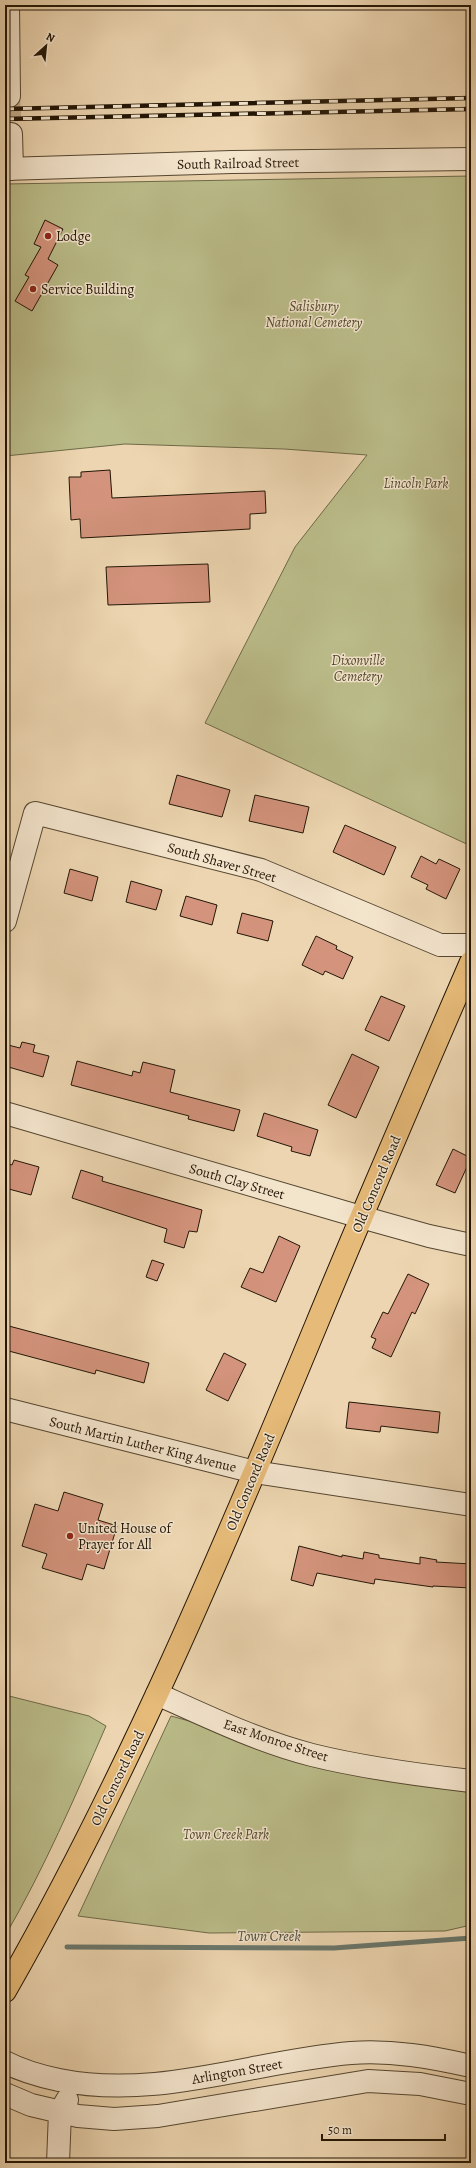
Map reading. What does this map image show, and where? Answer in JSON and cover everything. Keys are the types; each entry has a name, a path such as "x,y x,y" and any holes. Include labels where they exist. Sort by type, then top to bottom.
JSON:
{"main road":[{"name":"Old Concord Road","path":"5,1991 53,1906 107,1802 157,1694 255,1472 361,1217 471,962"}],"street":[{"path":"8,5 9,96"},
{"path":"8,169 11,134"},
{"name":"South Railroad Street","path":"8,169 232,162 471,160"},
{"name":"South Shaver Street","path":"5,920 36,814 261,870 440,945 471,945"},
{"name":"South Clay Street","path":"5,1113 361,1217 430,1236 471,1245"},
{"name":"South Martin Luther King Avenue","path":"5,1409 255,1472 471,1505"},
{"name":"East Monroe Street","path":"157,1694 237,1730 312,1755 395,1772 471,1781"},
{"name":"Arlington Street","path":"5,2062 15,2068 44,2077 87,2085 123,2087 168,2084 351,2053 390,2052 436,2058 471,2066"},
{"path":"58,2163 60,2112 68,2098 80,2097 135,2101 211,2076"},
{"path":"5,2094 31,2104 60,2112 78,2116 114,2119 158,2116 368,2081 420,2084 471,2094"}],"green space":[{"name":"Salisbury National Cemetery","path":"471,176 471,846 205,723 295,547 367,455 284,449 125,444 5,456 5,184"},
{"path":"5,1695 89,1716 106,1726 46,1859 5,1936"},
{"name":"Town Creek Park","path":"171,1716 312,1755 471,1781 471,1925 445,1931 209,1933 78,1916"}],"building":[{"name":"Service Building","path":"45,220 63,229 48,259 58,265 32,311 15,301 29,277 25,275 41,247 34,244"},
{"path":"110,470 112,498 265,491 266,513 250,514 250,529 81,538 80,519 71,520 69,477 81,477 81,472"},
{"path":"208,564 210,602 108,605 106,567"},
{"path":"177,775 230,790 222,817 169,804"},
{"path":"255,795 309,807 303,833 249,821"},
{"path":"345,825 396,847 384,875 333,852"},
{"path":"421,856 436,864 439,859 460,869 446,899 426,889 428,885 411,877"},
{"path":"70,869 98,877 92,901 64,893"},
{"path":"131,881 162,890 156,910 126,902"},
{"path":"186,896 217,905 212,925 180,916"},
{"path":"242,913 273,921 268,941 237,933"},
{"path":"316,936 337,946 336,949 353,957 343,979 325,971 323,975 302,965"},
{"path":"381,996 405,1006 389,1041 365,1030"},
{"path":"22,1042 35,1045 33,1052 49,1056 43,1077 5,1066 8,1045 20,1048"},
{"path":"352,1054 379,1067 356,1118 328,1105"},
{"path":"77,1061 132,1076 133,1071 140,1073 143,1062 175,1070 170,1092 240,1110 234,1131 188,1119 189,1116 71,1085"},
{"path":"264,1113 318,1130 310,1156 291,1151 292,1147 257,1136"},
{"path":"453,1149 471,1158 455,1193 436,1185"},
{"path":"14,1160 39,1167 31,1195 5,1188 5,1163 12,1165"},
{"path":"81,1170 103,1177 102,1181 202,1210 197,1232 189,1231 184,1248 164,1242 167,1229 72,1198"},
{"path":"279,1236 300,1246 276,1302 241,1287 250,1268 263,1273"},
{"path":"152,1260 164,1264 157,1281 146,1277"},
{"path":"408,1274 429,1284 415,1314 412,1312 391,1357 372,1348 376,1339 371,1337 383,1312 388,1314"},
{"path":"5,1325 149,1363 144,1383 96,1370 95,1374 5,1350"},
{"path":"224,1353 246,1364 228,1401 206,1390"},
{"path":"349,1402 440,1412 438,1433 381,1426 380,1432 346,1428"},
{"name":"United House of Prayer for All","path":"64,1492 103,1504 98,1520 117,1526 104,1569 87,1564 82,1580 42,1568 47,1554 22,1546 35,1504 58,1511"},
{"path":"299,1546 342,1557 342,1555 363,1559 364,1552 379,1555 379,1558 420,1564 420,1557 437,1560 436,1562 471,1564 471,1588 433,1587 375,1579 374,1584 317,1573 313,1586 291,1580"}],"waterway":[{"name":"Town Creek","path":"67,1947 334,1948 471,1938"}],"tunnel":[{"path":"9,96 11,134"}],"railway":[{"path":"5,109 471,98"},
{"path":"5,119 471,109"}],"place":[{"name":"Lodge","path":"48,236"},
{"name":"Service Building","path":"33,289"},
{"name":"United House of Prayer for All","path":"70,1536"}],"park label":[{"name":"Lincoln Park","path":"416,483"},
{"name":"Dixonville Cemetery","path":"358,668"}]}
